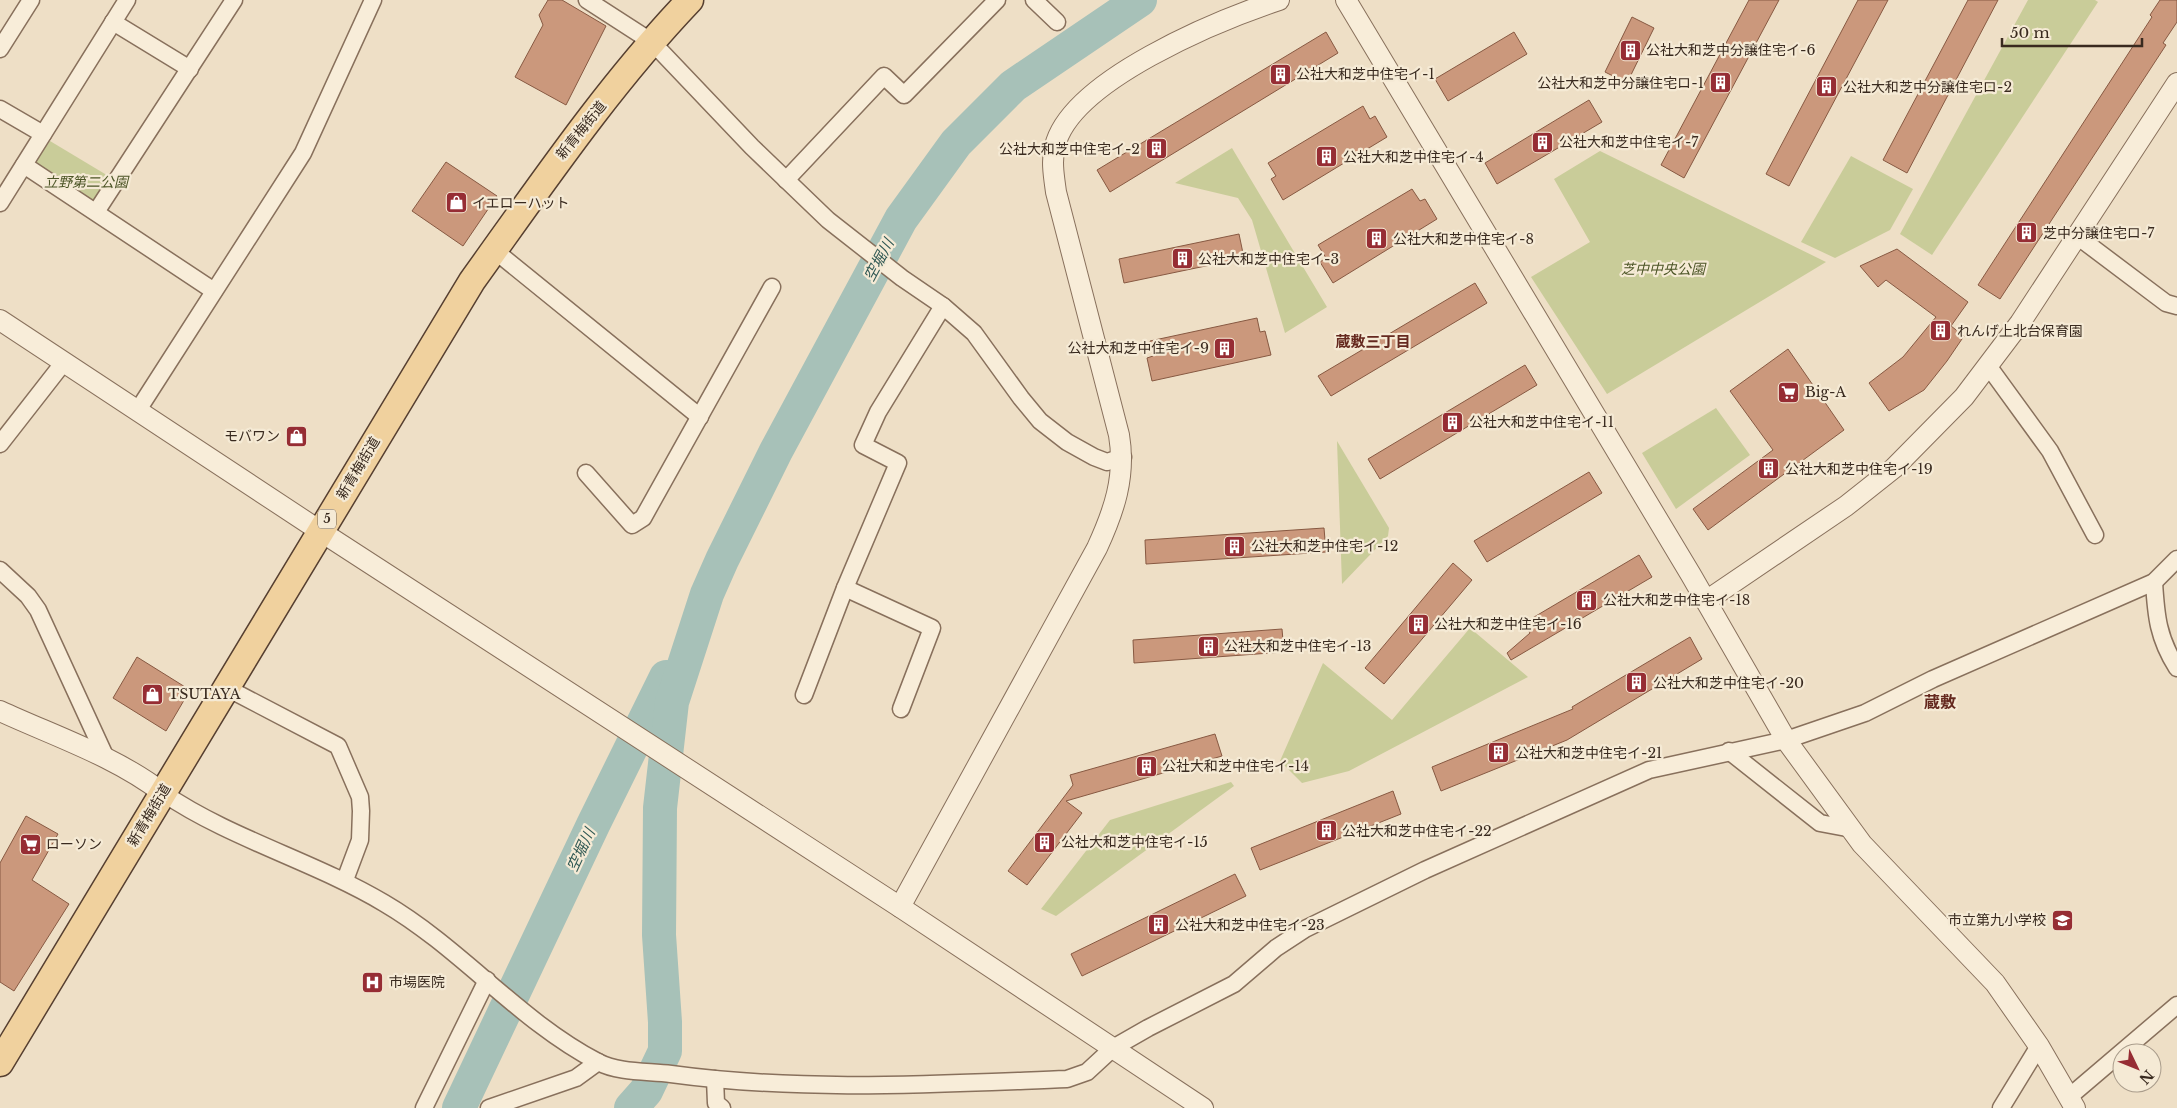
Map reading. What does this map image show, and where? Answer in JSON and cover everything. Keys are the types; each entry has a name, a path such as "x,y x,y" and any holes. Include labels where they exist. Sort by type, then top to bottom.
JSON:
{"main road":[{"name":"新青梅街道","path":"0,1063 472,281 551,168 652,42 690,0"}],"street":[{"path":"0,49 31,0"},
{"path":"0,203 128,0"},
{"path":"96,212 234,0"},
{"path":"138,410 303,153 373,0"},
{"path":"587,0 652,42 786,180 856,244 943,306 974,334 1021,398 1040,420 1067,442 1094,457 1107,462 1123,457"},
{"path":"786,180 884,76 904,95 997,0"},
{"path":"1034,0 1057,22"},
{"path":"900,907 1097,548 1114,510 1123,457 1113,410 1056,192 1053,170 1055,146 1066,122 1086,100 1135,65 1174,42 1212,24 1278,0"},
{"path":"1346,0 1706,601 1786,740 1862,844 1995,983 2039,1046 2072,1103 2177,1005"},
{"path":"113,22 190,69"},
{"path":"1706,601 1846,506 1894,468 1958,403 1989,367 2020,324 2177,83"},
{"path":"0,109 43,134"},
{"path":"24,165 214,291"},
{"path":"2077,236 2166,303 2177,306"},
{"path":"494,250 700,417"},
{"path":"586,472 632,525 643,518 772,287"},
{"path":"804,695 845,588 898,463 863,446 878,412 943,306"},
{"path":"0,320 320,531 900,907 1203,1108"},
{"path":"0,444 64,362"},
{"path":"1989,367 2050,451 2094,535"},
{"path":"0,711 106,758 145,779 163,793 206,818 344,880 403,914 564,1042 598,1062 614,1067 757,1084 850,1087 1067,1079 1087,1072 1113,1048 1148,1028 1234,984 1276,948 1305,929 1425,870 1649,770 1786,740 1865,713 1933,679 2154,582 2177,560"},
{"path":"0,570 28,596 38,610 106,758"},
{"path":"2154,582 2156,618 2165,648 2177,668"},
{"path":"845,588 932,628 901,709"},
{"path":"227,688 338,746 360,797 361,811 360,840 344,880"},
{"path":"1729,751 1820,823 1852,829"},
{"path":"424,1108 488,980"},
{"path":"2001,1108 2039,1046"},
{"path":"493,1108 576,1078 598,1062"},
{"path":"715,1079 717,1106"}],"green space":[{"path":"2028,0 2095,0 2098,2 1932,255 1900,234"},
{"name":"立野第二公園","path":"50,141 115,180 96,209 31,167"},
{"path":"1232,148 1327,307 1285,333 1252,220 1238,198 1175,183"},
{"name":"芝中中央公園","path":"1600,151 1826,262 1607,394 1531,277 1590,242 1554,179"},
{"path":"1851,156 1913,189 1890,230 1835,258 1801,242"},
{"path":"1716,408 1750,455 1676,509 1642,453"},
{"path":"1337,441 1389,528 1388,536 1342,584"},
{"path":"1470,628 1528,677 1349,771 1302,783 1280,761 1323,663 1392,720"},
{"path":"1231,782 1234,786 1056,916 1041,909 1110,820"}],"building":[{"path":"548,0 562,0 606,26 566,105 515,77 543,25 539,15"},
{"name":"公社大和芝中分譲住宅ロ-1","path":"1749,0 1779,0 1684,178 1661,165"},
{"name":"公社大和芝中分譲住宅ロ-2","path":"1858,0 1888,0 1789,186 1766,174"},
{"path":"1968,0 1998,0 1907,173 1883,160"},
{"path":"2160,0 2177,0 2177,22 2163,43 2166,45 2000,299 1978,285 2152,17 2150,15"},
{"name":"公社大和芝中分譲住宅イ-6","path":"1632,17 1654,28 1627,83 1605,72"},
{"path":"1326,32 1338,53 1110,192 1097,170"},
{"path":"1514,32 1527,54 1448,101 1435,79"},
{"name":"公社大和芝中住宅イ-7","path":"1589,100 1602,122 1497,184 1485,163"},
{"name":"公社大和芝中住宅イ-4","path":"1363,106 1370,119 1375,116 1387,137 1283,200 1271,179 1276,176 1268,163"},
{"path":"446,162 497,196 463,246 412,211"},
{"name":"公社大和芝中住宅イ-8","path":"1412,189 1420,201 1425,199 1437,219 1333,283 1320,262 1326,258 1318,245"},
{"name":"公社大和芝中住宅イ-3","path":"1239,234 1244,258 1124,283 1119,259"},
{"name":"れんげ上北台保育園","path":"1897,249 1968,302 1951,326 1964,336 1947,361 1924,390 1889,411 1869,383 1903,357 1936,317 1886,280 1878,287 1860,266"},
{"path":"1475,283 1487,303 1331,396 1318,376"},
{"name":"公社大和芝中住宅イ-9","path":"1257,318 1260,332 1265,331 1271,355 1152,381 1147,358 1153,356 1150,341"},
{"path":"1788,349 1844,430 1708,530 1693,509 1773,450 1730,391"},
{"name":"公社大和芝中住宅イ-11","path":"1525,365 1537,385 1380,479 1368,459"},
{"path":"1589,472 1602,493 1487,562 1474,541"},
{"name":"公社大和芝中住宅イ-12","path":"1324,528 1326,552 1146,564 1145,540"},
{"name":"公社大和芝中住宅イ-18","path":"1639,555 1652,577 1511,660 1507,653 1530,633 1524,623"},
{"name":"公社大和芝中住宅イ-16","path":"1453,563 1472,580 1384,684 1365,668"},
{"name":"公社大和芝中住宅イ-13","path":"1282,629 1284,652 1134,663 1133,640"},
{"path":"1690,637 1702,659 1567,740 1441,791 1432,767 1573,709 1572,707"},
{"path":"137,657 190,690 166,731 113,698"},
{"path":"1215,734 1222,756 1066,801 1082,813 1027,885 1008,871 1073,785 1070,775"},
{"name":"公社大和芝中住宅イ-22","path":"1393,791 1401,814 1260,870 1251,848"},
{"path":"26,816 58,834 32,880 69,904 14,991 0,982 0,863"},
{"name":"公社大和芝中住宅イ-23","path":"1235,874 1246,896 1082,976 1071,954"}],"waterway":[{"name":"空堀川","path":"631,1108 646,1091 665,1051 659,935 660,808 672,702 707,594 722,560 776,451 901,219 956,143 1013,86 1140,0"},
{"name":"空堀川","path":"459,1108 593,825 666,677"}],"place":[{"name":"公社大和芝中分譲住宅イ-6","path":"1630,50"},
{"name":"公社大和芝中住宅イ-1","path":"1280,74"},
{"name":"公社大和芝中分譲住宅ロ-1","path":"1720,83"},
{"name":"公社大和芝中分譲住宅ロ-2","path":"1827,87"},
{"name":"公社大和芝中住宅イ-7","path":"1543,142"},
{"name":"公社大和芝中住宅イ-2","path":"1156,149"},
{"name":"公社大和芝中住宅イ-4","path":"1327,157"},
{"name":"イエローハット","path":"456,203"},
{"name":"芝中分譲住宅ロ-7","path":"2027,233"},
{"name":"公社大和芝中住宅イ-8","path":"1377,239"},
{"name":"公社大和芝中住宅イ-3","path":"1182,259"},
{"name":"れんげ上北台保育園","path":"1941,331"},
{"name":"公社大和芝中住宅イ-9","path":"1225,348"},
{"name":"Big-A","path":"1789,392"},
{"name":"公社大和芝中住宅イ-11","path":"1453,422"},
{"name":"モバワン","path":"296,436"},
{"name":"公社大和芝中住宅イ-19","path":"1769,469"},
{"name":"公社大和芝中住宅イ-12","path":"1235,546"},
{"name":"公社大和芝中住宅イ-18","path":"1587,600"},
{"name":"公社大和芝中住宅イ-16","path":"1418,624"},
{"name":"公社大和芝中住宅イ-13","path":"1208,646"},
{"name":"公社大和芝中住宅イ-20","path":"1637,683"},
{"name":"TSUTAYA","path":"152,694"},
{"name":"公社大和芝中住宅イ-21","path":"1499,753"},
{"name":"公社大和芝中住宅イ-14","path":"1146,766"},
{"name":"公社大和芝中住宅イ-22","path":"1326,831"},
{"name":"公社大和芝中住宅イ-15","path":"1045,842"},
{"name":"ローソン","path":"30,844"},
{"name":"市立第九小学校","path":"2062,920"},
{"name":"公社大和芝中住宅イ-23","path":"1159,925"},
{"name":"市場医院","path":"373,982"}],"district":[{"name":"蔵敷三丁目","path":"1373,342"},
{"name":"蔵敷","path":"1940,702"}]}
